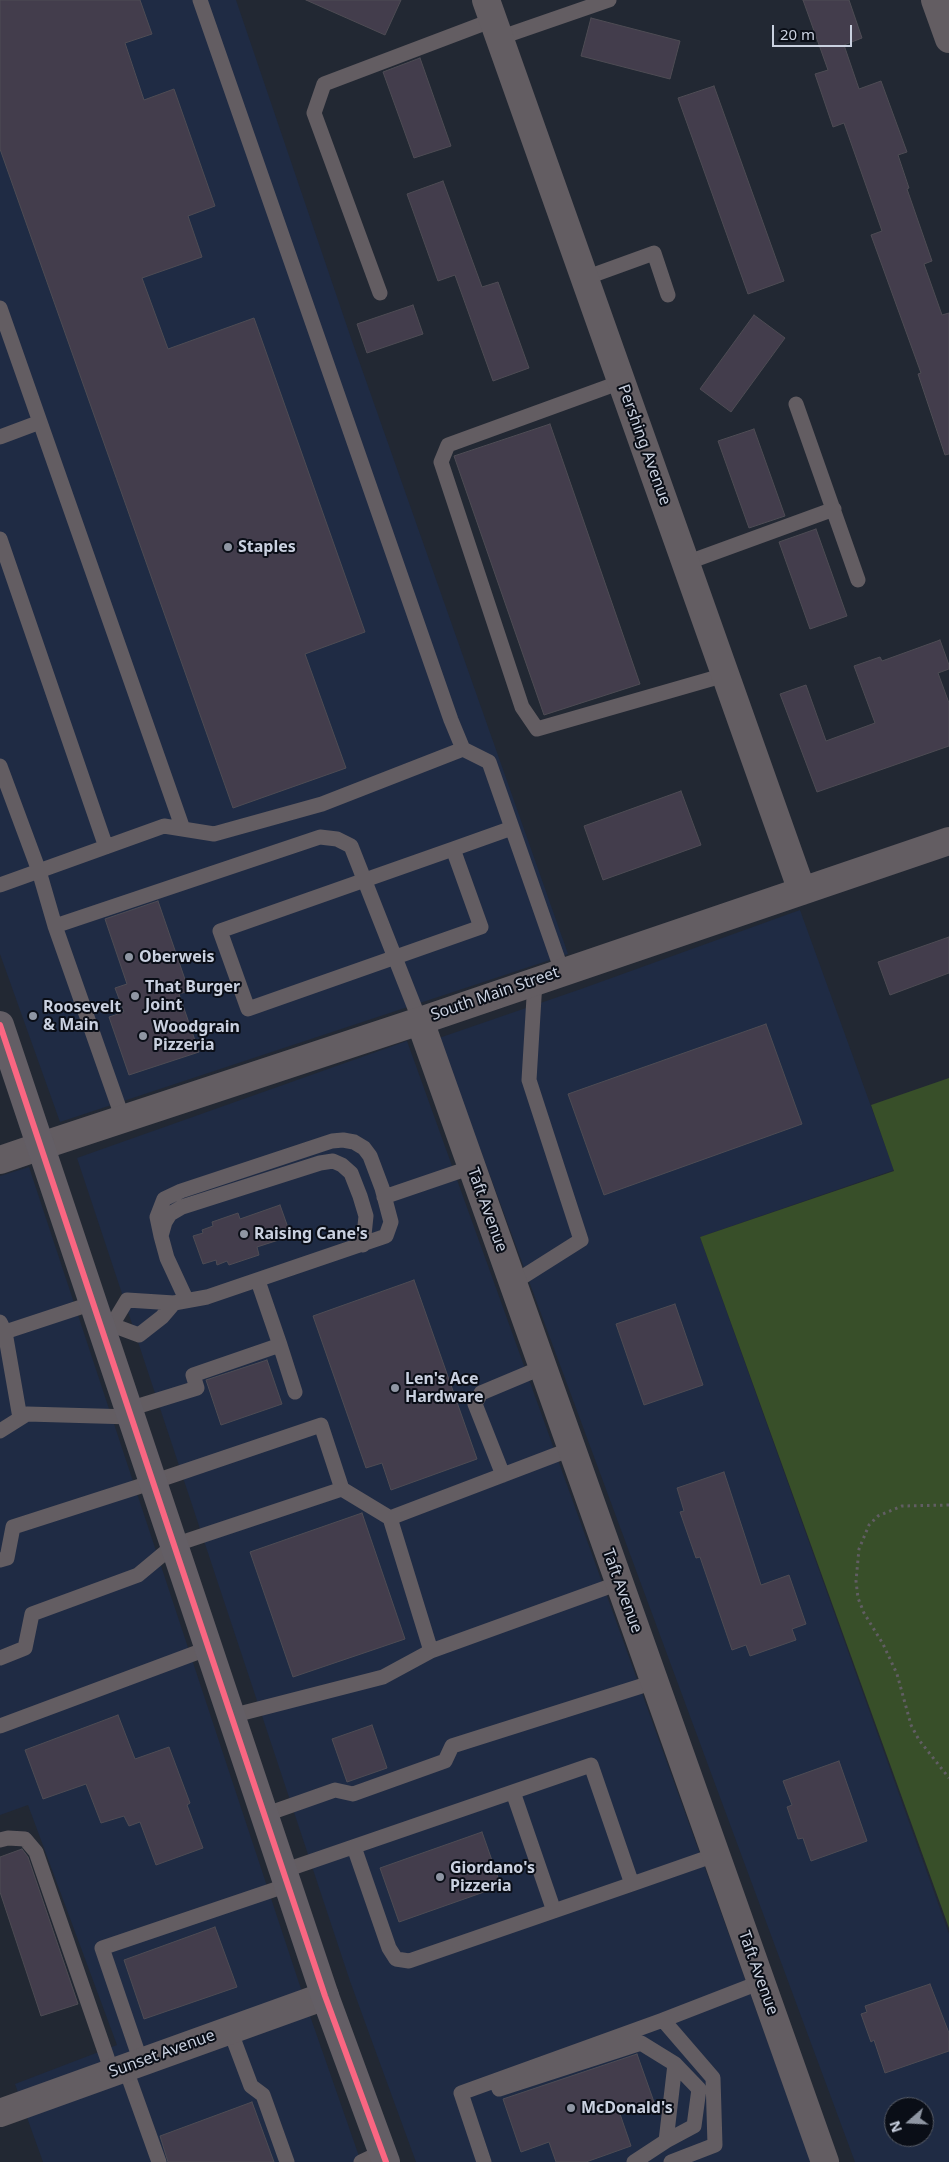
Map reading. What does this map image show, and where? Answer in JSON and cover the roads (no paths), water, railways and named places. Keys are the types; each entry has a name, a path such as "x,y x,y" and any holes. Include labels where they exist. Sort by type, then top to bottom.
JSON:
{"main road":[{"path":"0,1025 93,1303 107,1326 130,1413 325,1996 376,2159"}],"street":[{"path":"935,0 949,39"},
{"name":"Pershing Avenue","path":"493,19 802,891"},
{"name":"South Main Street","path":"0,1160 420,1021 562,971 949,841"},
{"name":"Taft Avenue","path":"420,1021 825,2162"},
{"name":"Sunset Avenue","path":"0,2113 325,1996"}],"lane":[{"path":"200,0 447,711 463,749 489,762 562,971"},
{"path":"380,292 314,113 324,84 493,19 609,0"},
{"path":"584,278 654,254 668,295"},
{"path":"0,308 183,829"},
{"path":"621,382 448,445 441,462 522,707 537,729 725,675"},
{"path":"796,404 858,580"},
{"path":"0,437 40,422"},
{"path":"686,563 834,509"},
{"path":"0,539 106,847"},
{"path":"0,885 164,826 214,834 322,804 463,749"},
{"path":"0,766 123,1119"},
{"path":"453,848 481,927 248,1009 220,931 453,848 512,828"},
{"path":"55,926 320,837 337,839 351,846 420,1021"},
{"path":"513,1283 581,1240 529,1080 535,981"},
{"path":"180,1301 139,1335 107,1326 128,1300 180,1301 207,1297 386,1236 391,1222 374,1164 364,1148 354,1142 332,1141 181,1191 164,1199 157,1216 180,1301"},
{"path":"161,1236 165,1222 170,1214 182,1207 320,1163 333,1161 342,1165 350,1174 360,1196 366,1216 364,1245"},
{"path":"384,1197 472,1167"},
{"path":"258,1281 296,1392"},
{"path":"20,1418 3,1327 93,1303"},
{"path":"0,1430 27,1414 130,1413 197,1388 193,1375 280,1346"},
{"path":"502,1475 475,1404 481,1393 543,1368"},
{"path":"0,1560 7,1558 13,1527 321,1425 342,1489 390,1518 431,1651"},
{"path":"390,1518 572,1449"},
{"path":"0,1658 25,1648 32,1614 138,1575 174,1544 342,1489"},
{"path":"231,1716 382,1677 431,1651 619,1583"},
{"path":"0,1726 209,1648"},
{"path":"264,1815 335,1790 353,1794 444,1761 452,1746 654,1682"},
{"path":"126,2067 102,1948 286,1878 354,1846 591,1765 632,1884"},
{"path":"513,1792 554,1911"},
{"path":"0,1840 8,1838 25,1839 36,1852 126,2067 159,2162"},
{"path":"354,1846 389,1948 396,1959 408,1961 715,1855"},
{"path":"461,2093 663,2020 761,1982"},
{"path":"663,2020 712,2078 715,2145 671,2162"},
{"path":"230,2030 251,2086 264,2094 287,2162"},
{"path":"461,2093 504,2088 641,2043 675,2064 699,2089 694,2126 666,2141 634,2162"},
{"path":"666,2141 675,2064"},
{"path":"461,2093 484,2162"}],"place":[{"name":"Staples","path":"228,547"},
{"name":"Oberweis","path":"129,957"},
{"name":"That Burger Joint","path":"135,996"},
{"name":"Roosevelt & Main","path":"33,1016"},
{"name":"Woodgrain Pizzeria","path":"143,1036"},
{"name":"Raising Cane's","path":"244,1234"},
{"name":"Len's Ace Hardware","path":"395,1388"},
{"name":"Giordano's Pizzeria","path":"440,1877"},
{"name":"McDonald's","path":"571,2108"}]}
